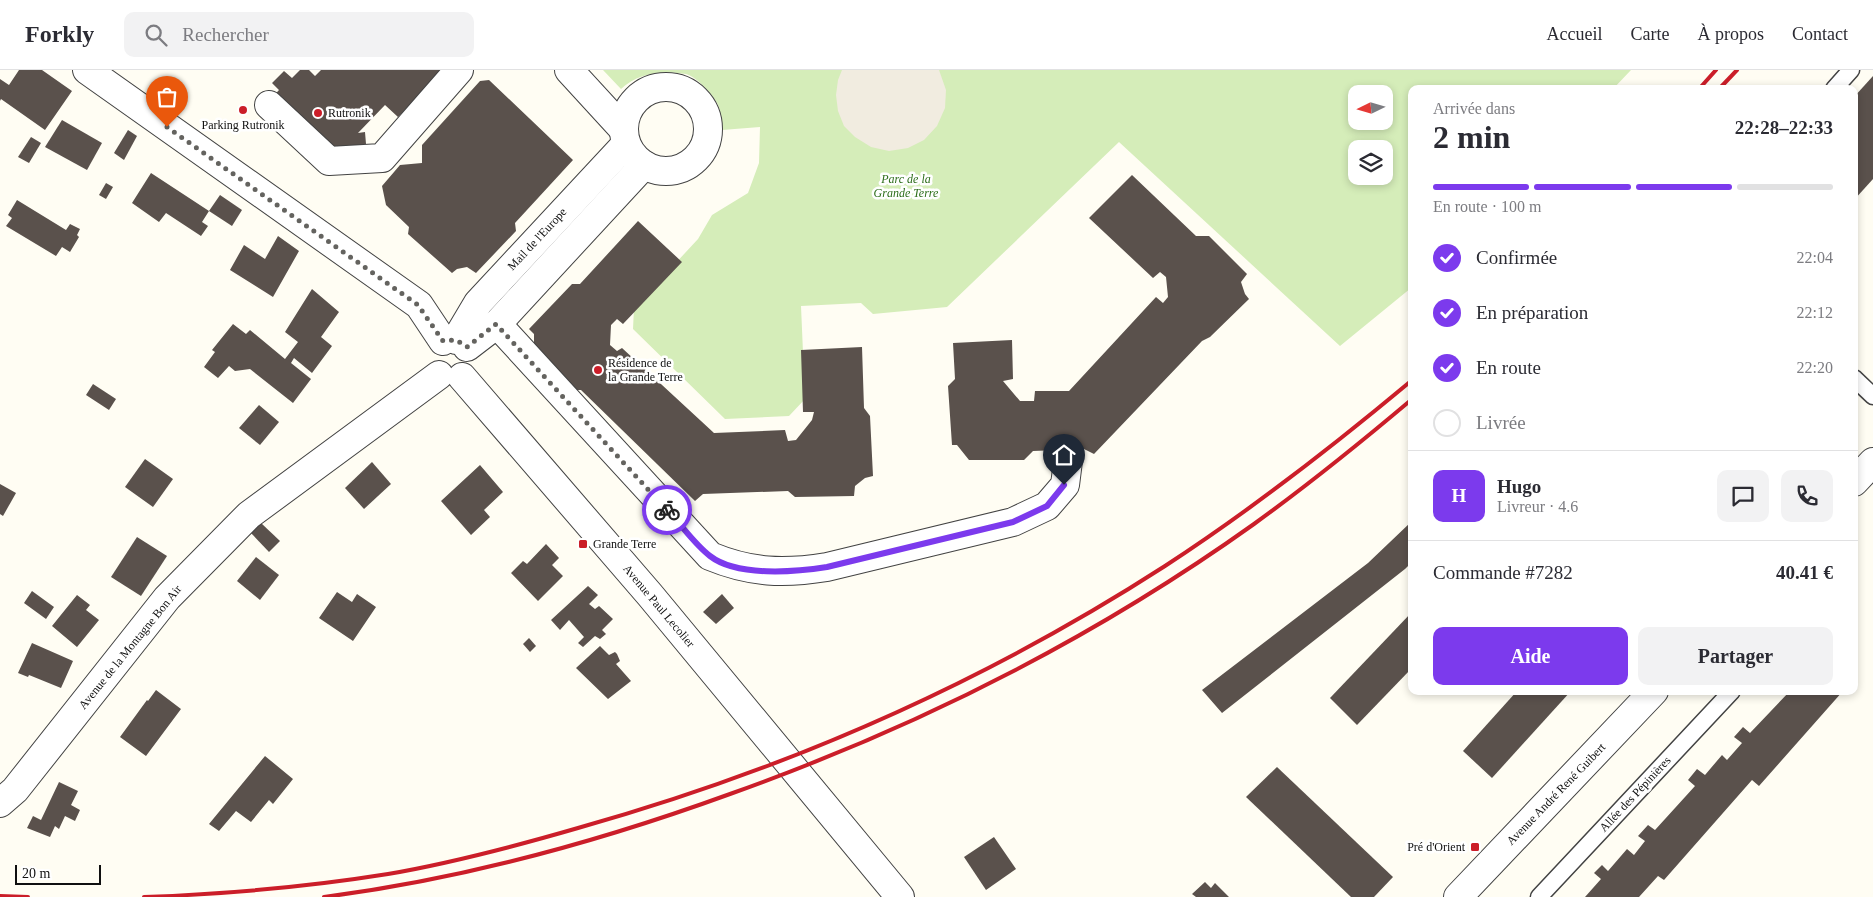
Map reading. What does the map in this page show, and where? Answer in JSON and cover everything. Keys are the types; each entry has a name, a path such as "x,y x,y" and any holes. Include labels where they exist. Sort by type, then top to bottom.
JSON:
{"street":[{"path":"87,70 418,305 455,343 470,353 470,366 450,376 432,364 431,357 434,350 455,343 496,324 644,165 633,156 625,137 569,70"},
{"path":"269,105 329,161 382,158 459,70"},
{"name":"Mail de l'Europe","path":"455,343 478,303 625,137 626,115 633,103 643,93 657,87 670,86 684,90 696,99 704,110 708,123 708,137 704,150 695,161 684,168 670,172 657,171 644,165"},
{"path":"496,324 710,556 735,566 768,572 798,572 827,567 1013,522 1047,506 1064,485 1068,461"},
{"name":"Avenue de la Montagne Bon Air","path":"0,803 15,790 167,598 249,515 450,376"},
{"name":"Avenue Paul Lecolier","path":"450,376 650,596 900,897"},
{"path":"1858,478 1873,462"},
{"name":"Avenue André René Guibert","path":"1458,897 1650,695"}],"lane":[{"path":"1838,85 1851,70"},
{"path":"1858,382 1873,396"},
{"name":"Allée des Pépinières","path":"1539,897 1728,695"}],"green space":[{"name":"Parc de la Grande Terre","path":"603,70 1631,70 1617,85 1408,85 1408,290 1340,346 1119,142 947,307 873,314 861,303 801,306 805,399 789,416 725,419 633,329 634,308 698,239 712,215 748,193 759,163 760,127 722,130 721,116 715,99 699,82 686,74 669,72 651,74 635,79 621,89"}],"shaded area":[{"path":"842,70 939,70 946,90 945,108 937,126 924,140 908,148 889,151 871,147 855,137 844,126 838,111 836,95 838,80"}],"building":[{"path":"19,70 42,70 72,91 45,130 1,99 0,101 0,79 9,85"},
{"name":"Rutronik","path":"300,70 309,70 315,76 321,70 443,70 398,117 385,105 358,133 365,132 367,156 331,160 269,101 279,90 272,83 284,71 292,78"},
{"path":"1873,76 1873,179 1858,196 1858,93"},
{"path":"489,80 573,160 515,223 516,231 476,273 467,267 457,269 452,273 408,234 409,227 386,205 382,186 400,165 422,163 422,145 480,81"},
{"path":"62,120 102,143 87,170 45,147"},
{"path":"128,130 137,136 124,160 114,153"},
{"path":"31,137 41,143 29,163 18,157"},
{"path":"151,173 209,211 202,222 208,226 201,236 166,213 159,222 132,203"},
{"path":"1132,175 1196,236 1209,236 1247,274 1241,282 1249,299 1210,337 1202,341 1094,454 1084,449 1033,451 1024,460 969,460 957,445 952,445 948,386 955,379 953,343 1012,340 1013,379 1003,381 1020,401 1034,401 1035,391 1069,391 1156,297 1163,303 1168,297 1166,277 1160,272 1153,278 1089,218"},
{"path":"106,183 113,187 106,199 99,195"},
{"path":"220,195 242,210 232,226 209,211"},
{"path":"17,200 66,230 70,224 80,229 77,235 79,237 70,252 62,247 56,256 6,226 12,218 8,215"},
{"name":"Résidence de la Grande Terre","path":"638,221 682,262 623,324 617,319 611,325 610,345 617,351 622,348 714,433 785,430 788,441 796,440 812,420 814,412 803,412 801,350 862,347 864,408 870,416 873,476 865,478 855,486 854,496 795,497 788,491 703,494 695,501 581,390 569,390 534,346 534,334 529,329 572,284 580,284"},
{"path":"278,236 299,251 273,297 230,270 244,245 265,259"},
{"path":"312,289 339,312 321,337 332,346 312,373 294,358 291,363 311,379 293,403 250,369 235,371 229,366 218,378 204,367 215,352 212,350 233,324 246,334 250,330 285,359 298,342 285,332"},
{"path":"93,384 116,399 109,410 86,395"},
{"path":"259,405 279,422 260,445 239,428"},
{"path":"145,459 173,479 153,507 125,487"},
{"path":"372,462 391,484 364,509 345,488"},
{"path":"480,465 503,492 484,510 490,517 471,535 441,501"},
{"path":"0,484 16,493 3,516 0,514"},
{"path":"261,523 280,541 269,552 251,533"},
{"path":"1408,525 1408,566 1222,713 1202,690 1368,563"},
{"path":"137,537 167,556 141,596 111,577"},
{"path":"546,544 559,558 552,565 563,576 538,601 511,573 523,561 527,564"},
{"path":"256,557 279,575 260,600 237,581"},
{"path":"588,586 598,595 589,604 595,609 599,606 613,619 602,630 606,634 600,639 595,636 583,647 578,643 584,637 569,620 560,630 551,620"},
{"path":"32,591 54,607 46,619 24,603"},
{"path":"337,592 352,602 357,594 376,607 353,641 319,618"},
{"path":"722,594 734,608 716,624 703,612"},
{"path":"77,595 90,605 86,610 99,620 77,647 52,626"},
{"path":"1408,616 1408,672 1357,725 1330,698"},
{"path":"529,638 536,646 530,652 523,644"},
{"path":"32,643 73,661 61,688 29,675 28,677 18,673"},
{"path":"600,646 609,655 615,652 617,654 620,661 616,664 631,681 608,699 576,668"},
{"path":"156,690 181,709 146,756 120,737"},
{"path":"1513,695 1567,695 1492,778 1463,751"},
{"path":"1786,695 1839,695 1759,786 1752,780 1664,880 1658,876 1639,897 1585,897 1601,879 1594,873 1602,865 1608,871 1627,849 1634,855 1645,841 1638,836 1648,825 1655,830 1695,786 1688,780 1697,769 1705,775 1722,755 1727,760 1742,743 1734,737 1743,727 1750,733"},
{"path":"265,756 293,779 273,804 269,800 251,822 236,811 219,831 209,824"},
{"path":"1277,767 1393,877 1374,897 1351,897 1246,797"},
{"path":"59,782 78,791 71,805 80,810 75,821 65,816 59,829 55,826 50,837 27,828 33,816 41,820"},
{"path":"994,837 1016,869 986,890 964,857"},
{"path":"1205,882 1211,888 1215,883 1229,897 1196,897 1192,894"}],"railway":[{"path":"1703,85 1716,70"},
{"path":"1723,85 1737,70"},
{"path":"144,897 235,892 297,886 358,879 436,865 484,854 655,805 732,779 807,750 882,719 955,685 1097,608 1197,545 1260,500 1321,454 1408,383"},
{"path":"324,897 428,880 479,869 530,857 631,828 799,768 935,710 1066,643 1193,566 1294,494 1408,402"},
{"path":"0,896 28,897"}],"way so far":[{"path":"167,127 418,305 443,341 456,340 467,347 496,324 667,510"}],"place":[{"name":"Parking Rutronik","path":"243,110"},
{"name":"Rutronik","path":"318,113"},
{"name":"Résidence de la Grande Terre","path":"598,370"},
{"name":"Grande Terre","path":"583,544"},
{"name":"Pré d'Orient","path":"1475,847"}],"route":[{"path":"667,510 710,556 735,566 768,572 798,572 827,567 1013,522 1047,506 1064,485"}]}
